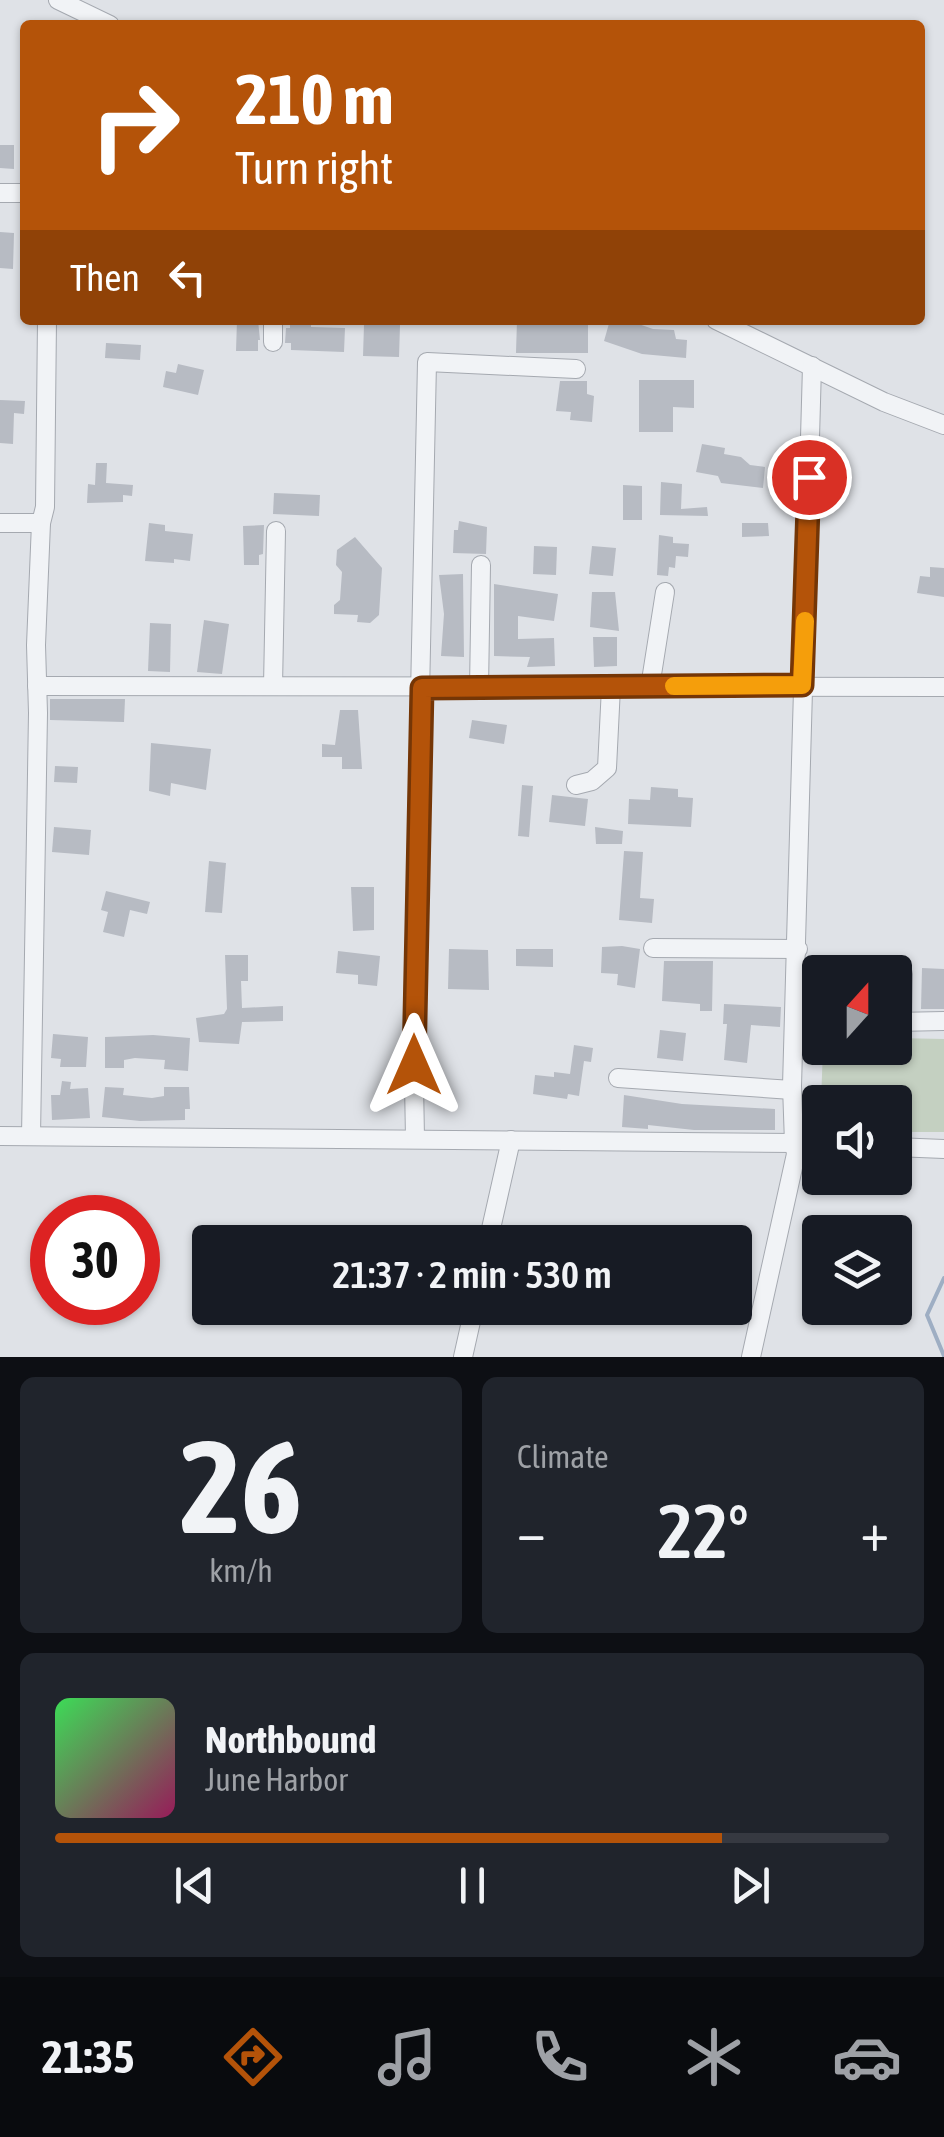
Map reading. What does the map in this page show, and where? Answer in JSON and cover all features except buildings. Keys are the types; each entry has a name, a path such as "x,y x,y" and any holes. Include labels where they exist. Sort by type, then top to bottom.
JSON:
{"street":[{"path":"58,0 100,20"},
{"path":"31,1136 40,523 46,507 47,325"},
{"path":"273,325 273,342"},
{"path":"726,325 884,402 944,425"},
{"path":"415,1138 427,362 576,369"},
{"path":"751,1357 796,1154 792,1090 812,366"},
{"path":"0,524 40,523"},
{"path":"273,686 276,531"},
{"path":"480,688 481,565"},
{"path":"650,686 665,592"},
{"path":"37,686 944,687"},
{"path":"576,785 592,781 607,768 611,687"},
{"path":"653,948 798,948"},
{"path":"912,1022 944,1022"},
{"path":"795,1023 802,1023"},
{"path":"618,1078 792,1090"},
{"path":"0,1136 802,1143"},
{"path":"492,1225 511,1140"},
{"path":"912,1147 944,1148"},
{"path":"463,1357 470,1325"}],"green space":[{"path":"912,1038 944,1039 944,1132 912,1132 912,1085 822,1085 822,1065 912,1065"}],"waterway":[{"path":"944,1278 927,1315 944,1356"}],"slow traffic":[{"path":"674,686 802,685 805,621"}],"route":[{"path":"414,1065 422,688 802,685 809,477"}]}
